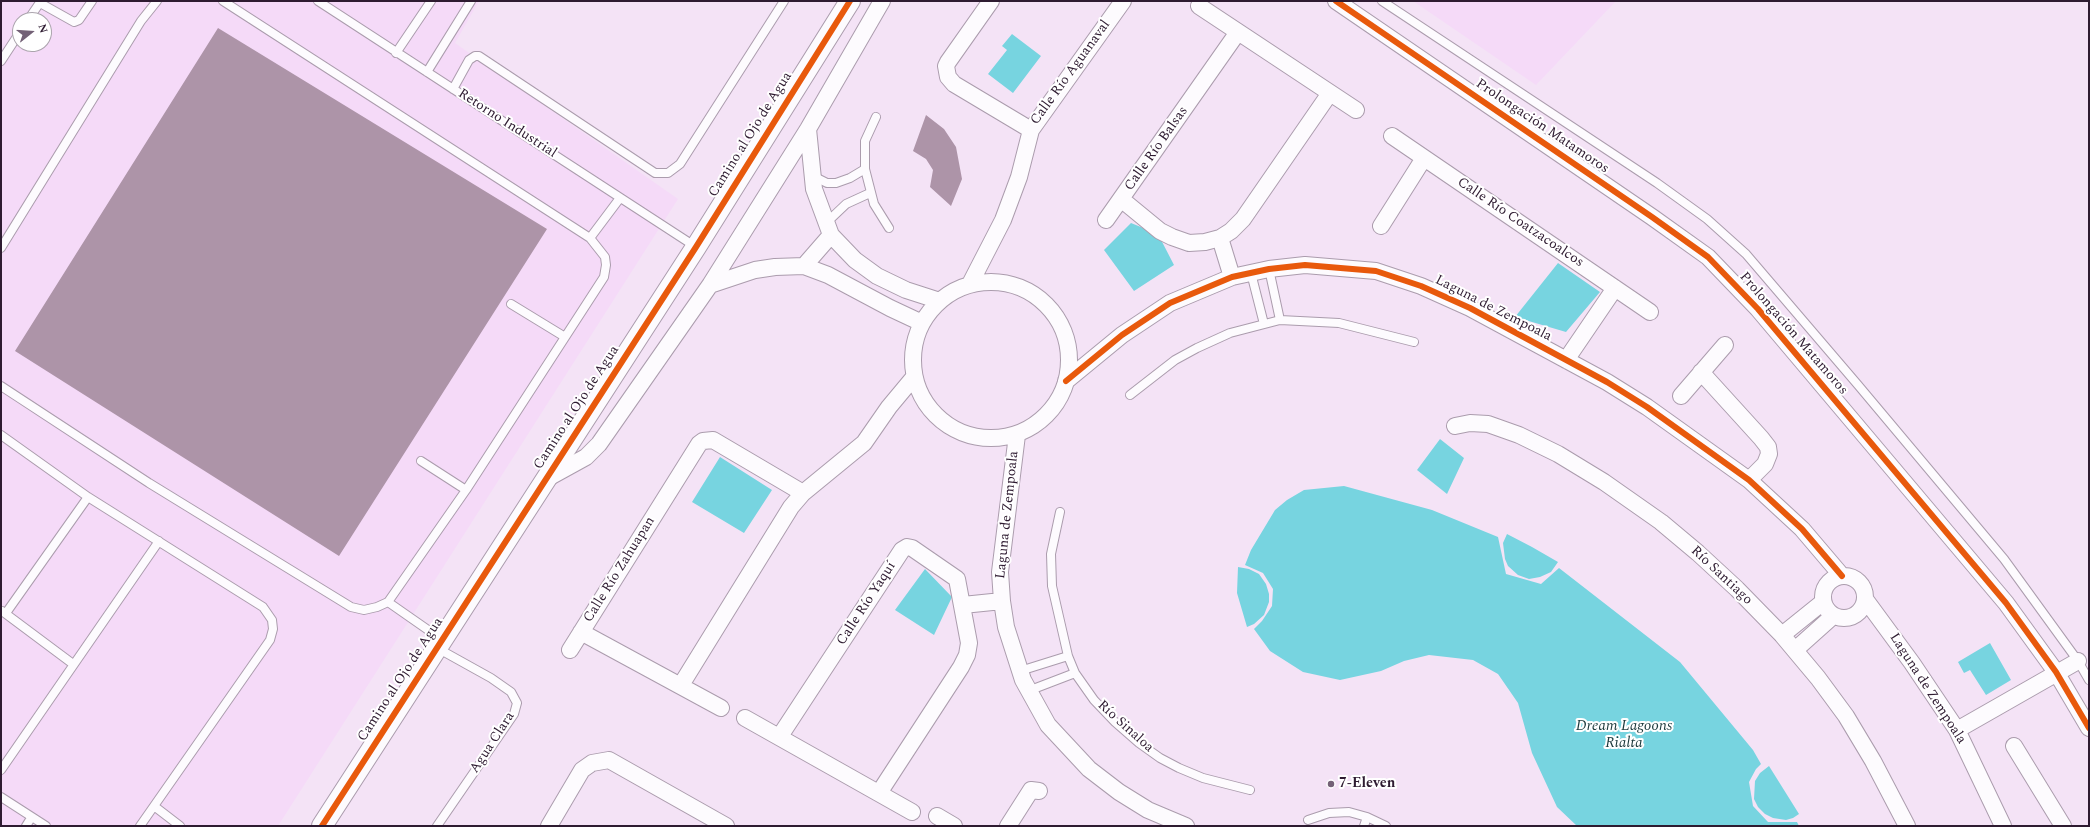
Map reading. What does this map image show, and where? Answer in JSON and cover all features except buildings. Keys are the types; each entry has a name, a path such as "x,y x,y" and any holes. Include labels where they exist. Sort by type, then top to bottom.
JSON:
{"street":[{"name":"Camino al Ojo de Agua","path":"322,826 438,643 696,247 850,1"},
{"path":"546,479 586,457 599,444 710,285 808,128 882,1"},
{"name":"Calle Río Aguanaval","path":"991,1 948,62 946,72 950,81 954,84 1031,130 1122,1"},
{"name":"Prolongación Matamoros","path":"1336,1 1652,217 1708,257 1758,309 2001,597 2056,672 2089,728"},
{"path":"1200,6 1356,110"},
{"name":"Calle Río Balsas","path":"1238,32 1121,199 1160,231 1189,243 1206,242 1220,238 1231,232 1244,219 1330,93"},
{"path":"808,128 812,176 818,206 828,230 854,260 877,276 906,290 940,300"},
{"path":"970,284 1003,220 1019,177 1031,130"},
{"name":"Calle Río Coatzacoalcos","path":"1392,136 1650,312"},
{"path":"1381,226 1424,158"},
{"path":"1106,220 1121,199"},
{"path":"804,266 828,230"},
{"path":"1220,238 1232,277"},
{"name":"Laguna de Zempoala","path":"1066,381 1122,335 1170,303 1232,277 1269,269 1304,265 1376,272 1421,286 1470,308 1566,360 1647,407 1749,480 1802,530 1842,576"},
{"path":"710,285 755,270 775,267 804,266 828,275 922,323"},
{"path":"993,282 1016,286 1037,297 1054,314 1065,335 1069,358 1066,381 1056,404 1039,423 1017,434 990,439 964,434 942,421 924,401 914,377 914,349 922,323 940,300 954,291 970,284 993,282"},
{"path":"1566,360 1615,288"},
{"path":"1681,396 1725,345"},
{"path":"1701,372 1762,438 1768,448 1769,454 1765,464 1749,480"},
{"path":"681,685 791,506 803,493 864,444 889,407 914,377"},
{"name":"Río Santiago","path":"1455,426 1470,423 1488,424 1519,435 1558,454 1604,482 1661,522 1698,553 1737,589 1782,635 1846,716 1873,761 1907,826"},
{"name":"Laguna de Zempoala","path":"1017,434 1012,485 1000,572 1006,627 1028,691 1048,724 1089,769 1119,792 1148,810 1186,826"},
{"name":"Calle Río Zahuapan","path":"721,708 581,632 699,444 703,441 713,440 803,493"},
{"name":"Calle Río Yaquí","path":"780,736 905,548 912,548 957,579 969,643 967,655 879,793"},
{"path":"1842,576 1856,580 1862,585 1865,599 1859,612 1854,616 1840,618 1833,616 1827,610 1823,602 1824,588 1835,577 1842,576"},
{"name":"Laguna de Zempoala","path":"1865,599 1907,656 1957,730 2003,826"},
{"path":"963,605 1002,601"},
{"path":"1782,635 1823,602"},
{"path":"1795,650 1833,616"},
{"path":"570,650 581,632"},
{"path":"1957,730 1993,711 2056,672 2078,661"},
{"path":"745,718 780,736 912,812"},
{"path":"2014,746 2062,826"},
{"path":"548,826 582,770 592,763 609,760 726,826"},
{"path":"1008,826 1030,790 1039,791"},
{"path":"936,816 954,826"}],"lane":[{"path":"33,12 40,2 74,22 79,20 92,1"},
{"path":"1,248 141,21 158,1"},
{"path":"1,386 149,483 351,607 364,610 377,608 388,602 466,490 604,277 606,265 605,257 590,238 223,1"},
{"name":"Retorno Industrial","path":"318,1 696,247"},
{"path":"396,53 432,1"},
{"path":"427,72 471,1"},
{"path":"453,89 469,60 475,56 479,56 655,173 668,172 680,164 784,1"},
{"path":"1382,1 1657,183 1707,219 1746,254 1858,384 2004,559 2078,661 2089,680"},
{"path":"1,60 12,44"},
{"path":"876,117 865,141 865,169 870,193 878,212 889,228"},
{"path":"812,176 827,183 836,183 850,178 865,169"},
{"path":"828,230 846,204 870,193"},
{"path":"590,238 620,198"},
{"path":"1269,269 1280,320"},
{"path":"1251,273 1264,324"},
{"path":"511,304 565,337"},
{"path":"1130,396 1175,360 1196,348 1230,333 1280,320 1339,322 1414,342"},
{"path":"1,435 88,497 263,607 272,620 273,629 270,640 140,826"},
{"path":"421,461 466,490"},
{"path":"73,664 3,612 88,497"},
{"name":"Río Sinaloa","path":"1060,512 1051,554 1052,586 1068,656 1075,673 1094,700 1115,722 1139,743 1160,758 1203,778 1250,790"},
{"path":"1,770 159,541"},
{"name":"Agua Clara","path":"388,602 438,643 511,692 517,703 514,714 437,826"},
{"path":"1020,671 1068,656"},
{"path":"1028,691 1075,673"},
{"path":"1,797 31,818 46,826"},
{"path":"154,806 180,826"},
{"path":"1308,820 1318,815 1340,811 1367,817 1386,826"},
{"path":"1364,826 1367,817"},
{"path":"26,826 31,818"}],"shaded area":[{"path":"1,1 479,1 455,43 678,199 278,826 1,826"},
{"path":"1413,1 1616,1 1536,85"}],"water":[{"path":"1012,34 1041,56 1013,93 988,74 1007,50 1002,46"},
{"path":"1131,223 1158,234 1174,265 1134,291 1104,250"},
{"path":"1558,263 1600,292 1566,332 1515,317"},
{"path":"1440,439 1464,458 1447,494 1417,470"},
{"path":"720,457 772,490 744,533 692,502"},
{"name":"Dream Lagoons Rialta","path":"1344,486 1432,510 1498,537 1506,574 1541,584 1559,568 1680,662 1753,750 1761,764 1756,769 1749,782 1753,806 1768,822 1797,822 1799,826 1577,826 1557,807 1532,753 1518,703 1498,674 1473,660 1429,655 1404,661 1381,671 1340,680 1303,672 1270,651 1254,629 1262,621 1272,606 1273,589 1263,573 1245,565 1251,550 1275,510 1287,500 1304,490"},
{"path":"1507,534 1558,562 1551,572 1540,577 1529,579 1518,575 1508,566 1505,559 1503,543"},
{"path":"1238,567 1249,569 1259,574 1266,584 1269,594 1269,602 1264,615 1254,624 1247,627 1237,593"},
{"path":"925,569 952,597 934,635 895,610"},
{"path":"1990,643 2011,680 1986,695 1970,670 1964,673 1958,662"},
{"path":"1769,766 1799,814 1793,818 1786,820 1773,818 1765,814 1758,807 1754,799 1755,781 1760,773"}],"cycle path":[{"path":"322,826 696,247 850,1"},
{"path":"1336,1 1652,217 1708,257 1758,309 2006,603 2056,672 2089,728"},
{"path":"1066,381 1122,335 1170,303 1232,277 1269,269 1305,265 1376,271 1421,286 1470,308 1607,382 1647,407 1749,480 1802,529 1842,576"}],"place":[{"name":"7-Eleven","path":"1331,784"}]}
